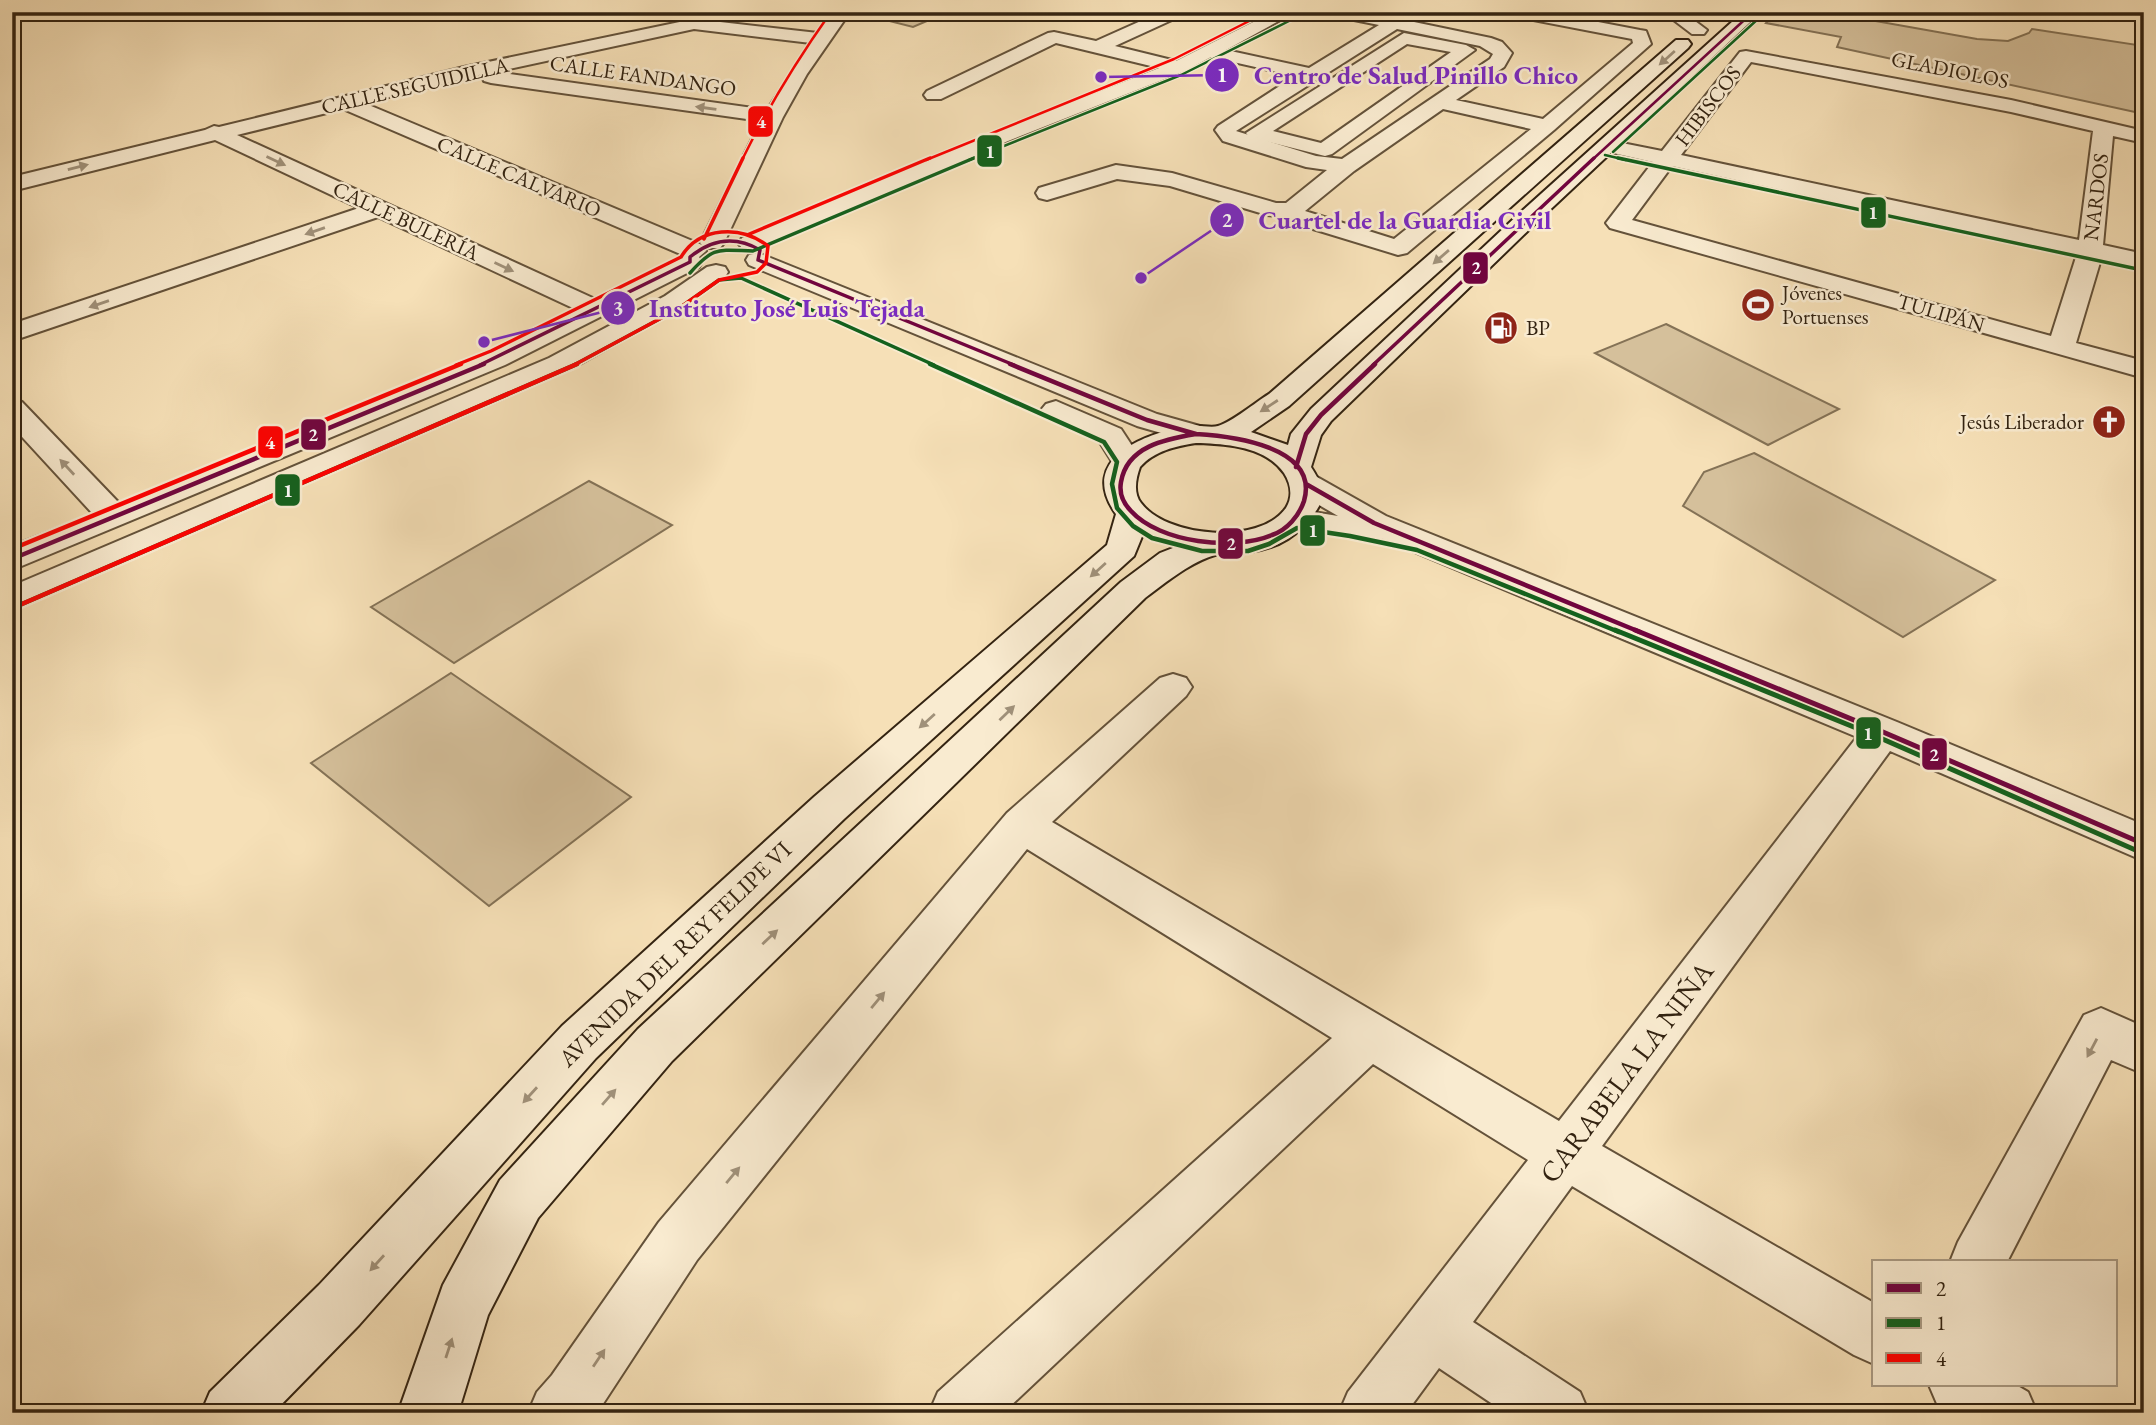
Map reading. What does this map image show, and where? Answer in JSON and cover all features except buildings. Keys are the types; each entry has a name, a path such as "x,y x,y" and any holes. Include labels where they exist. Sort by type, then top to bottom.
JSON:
{"street":[{"path":"12,599 559,364 674,300 723,257 773,117 797,74 842,12"},
{"path":"1098,47 1168,15 1156,12"},
{"path":"12,559 495,359 598,310 1001,137 1178,67 1287,12"},
{"path":"1047,193 1116,172 1172,180 1275,210 1292,210 1346,166 1497,63 1508,49 1340,12"},
{"path":"1292,210 1298,217 1398,248 1642,44 1640,35 1518,12"},
{"path":"1671,12 1698,30"},
{"path":"1226,435 1279,400 1717,12"},
{"path":"1754,12 1321,415 1307,435 1301,476 1306,503 1295,519 1274,533 1256,539 1214,544 1182,540 1153,529 1132,514 1121,496 1119,478 1128,461 1144,448 1168,438 1196,434 1226,435 1254,441 1278,452 1301,476 1374,523 1883,732 2144,844"},
{"path":"1534,33 1553,19"},
{"path":"1346,166 1314,162 1252,145 1230,137 1225,130 1235,121 1395,23"},
{"name":"CALLE SEGUIDILLA","path":"12,184 214,132 464,73 694,24 822,39"},
{"path":"934,95 1054,37 1178,67"},
{"path":"1404,38 1466,50 1325,150 1256,133 1404,38"},
{"path":"1211,52 1311,74"},
{"name":"GLADIOLOS","path":"1746,56 1874,78 2144,136"},
{"name":"HIBISCOS","path":"1618,223 1746,56"},
{"name":"CALLE FANDANGO","path":"464,73 773,117"},
{"name":"CALLE CALVARIO","path":"344,102 723,257"},
{"path":"1439,102 1547,126"},
{"name":"NARDOS","path":"2062,347 2089,258 2104,128"},
{"name":"CALLE BULERÍA","path":"214,132 598,310"},
{"path":"1607,146 2144,261"},
{"path":"12,333 379,209"},
{"name":"TULIPÁN","path":"1618,223 2144,370"},
{"path":"723,257 1147,420 1196,434"},
{"path":"723,257 1110,435 1128,461"},
{"path":"12,408 114,517"},
{"name":"AVENIDA DEL REY FELIPE VI","path":"232,1413 340,1305 579,1042 829,808 1122,549 1132,514"},
{"path":"1295,519 1352,527 1420,542"},
{"path":"428,1413 463,1305 519,1199 654,1045 1133,590 1172,561 1214,544"},
{"path":"558,1413 573,1396 678,1241 1022,825 1172,687"},
{"name":"CARABELA LA NIÑA","path":"1369,1413 1883,732"},
{"path":"1022,825 1565,1153 1872,1334"},
{"path":"1979,1260 2101,1030 2144,1052"},
{"path":"959,1413 1370,1035"},
{"path":"1432,1329 1559,1413"},
{"path":"1961,1386 2007,1413"}],"shaded area":[{"path":"874,12 948,12 913,27 866,15"},
{"path":"1776,12 1856,12 1855,15 1870,20 1977,39 2008,41 2029,33 2032,29 2144,46 2144,114 1837,47 1841,37 1766,23"},
{"path":"1666,324 1839,409 1768,445 1595,353"},
{"path":"1754,453 1995,580 1903,637 1683,506 1704,472"},
{"path":"589,481 672,525 454,663 371,607"},
{"path":"451,673 631,797 489,906 311,763"}],"transit line":[{"name":"4","path":"704,239 765,113 791,69 831,12"},
{"name":"4","path":"747,235 998,129 1174,59 1267,12"},
{"name":"2","path":"1296,467 1306,434 1321,415 1530,216 1753,12"},
{"name":"1","path":"1613,152 1759,18"},
{"name":"1","path":"690,273 708,253 724,250 753,251 1004,145 1181,75 1291,20"},
{"name":"1","path":"1605,155 2142,270"},
{"name":"4","path":"12,549 491,351 681,257 687,247 709,234 748,234 768,246 766,263 757,272 719,280 678,309 562,372 15,607"},
{"name":"2","path":"12,559 495,359 690,262 690,257 706,246 733,240 760,250 758,260 1147,420 1196,434"},
{"name":"1","path":"15,607 562,372 678,309 719,280 741,278 1104,442 1117,462 1112,484 1117,508 1133,526 1152,538 1202,551 1248,551 1269,544 1297,528 1417,550 1871,734 2140,852"},
{"name":"2","path":"1196,434 1254,441 1268,446 1291,462 1304,483 1305,496 1301,509 1292,522 1277,534 1258,541 1216,543 1172,534 1133,514 1120,490 1128,462 1147,447 1159,442 1196,434"},
{"name":"2","path":"1306,484 1374,523 1883,732 2144,844"}],"place":[{"name":"Centro de Salud Pinillo Chico","path":"1101,77"},
{"name":"Cuartel de la Guardia Civil","path":"1141,278"},
{"name":"Jóvenes Portuenses","path":"1758,305"},
{"name":"BP","path":"1501,328"},
{"name":"Instituto José Luis Tejada","path":"484,342"},
{"name":"Jesús Liberador","path":"2109,422"}]}
